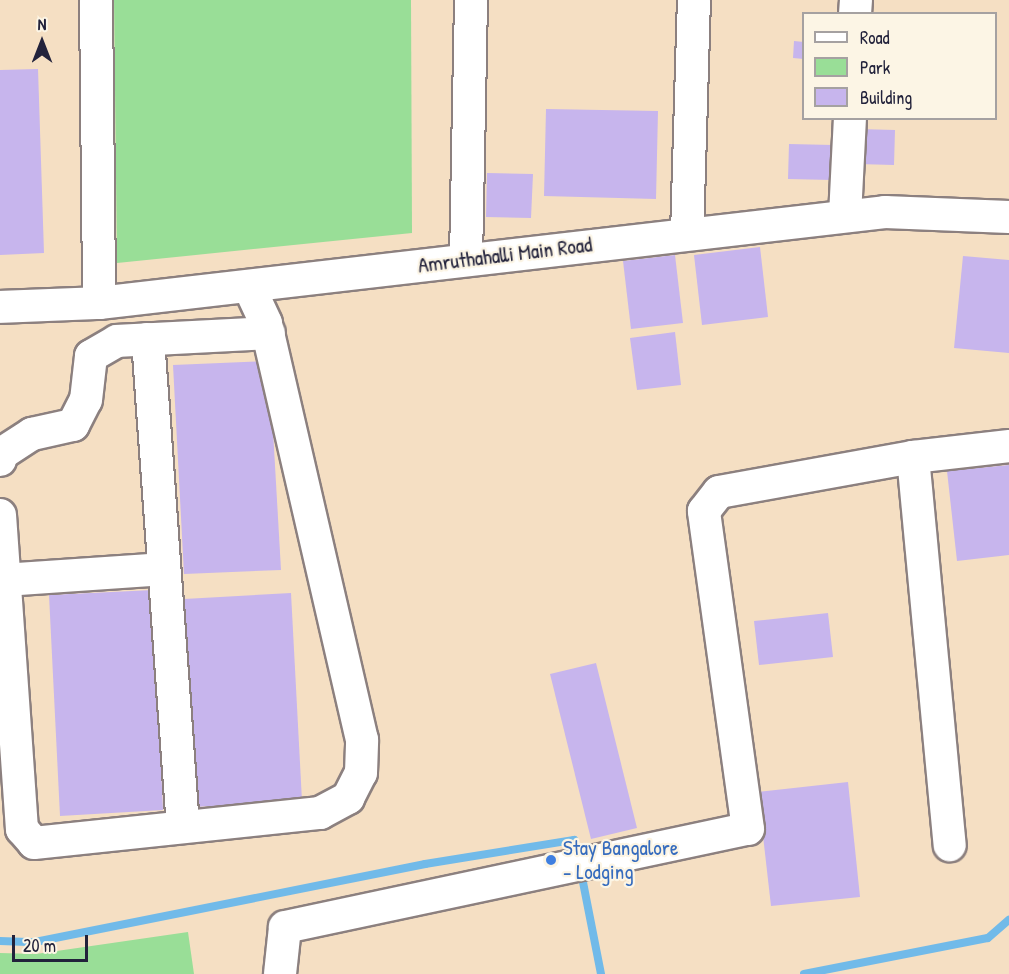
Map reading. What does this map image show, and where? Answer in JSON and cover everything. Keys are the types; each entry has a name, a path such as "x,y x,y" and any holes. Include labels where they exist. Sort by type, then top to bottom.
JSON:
{"street":[{"path":"96,0 99,303"},
{"path":"466,260 471,0"},
{"path":"687,234 694,0"},
{"path":"845,216 850,120"},
{"name":"Amruthahalli Main Road","path":"0,307 99,303 885,212 1009,217"},
{"path":"0,515 22,829 34,843 320,813 348,798 361,773 362,740 268,328 256,286"},
{"path":"0,460 1,454 32,434 73,425 86,400 92,356 117,341 268,328"},
{"path":"148,339 183,827"},
{"path":"280,974 285,927 748,829 705,511 719,492 913,457 1009,446"},
{"path":"913,457 950,844"},
{"path":"4,580 164,569"}],"green space":[{"path":"114,0 411,0 412,233 117,263"},
{"path":"188,932 194,974 0,974 0,953 36,954"}],"building":[{"path":"794,41 802,42 802,59 793,58"},
{"path":"38,69 44,253 0,255 0,70"},
{"path":"546,109 658,111 656,199 544,196"},
{"path":"858,129 895,130 894,165 857,164"},
{"path":"789,144 833,145 832,180 788,179"},
{"path":"487,173 533,174 531,218 486,217"},
{"path":"760,247 768,317 702,325 694,255"},
{"path":"675,255 683,323 631,329 623,261"},
{"path":"963,256 1009,260 1009,353 954,348"},
{"path":"675,332 681,385 637,390 630,338"},
{"path":"269,361 281,570 184,574 173,365"},
{"path":"1009,465 1009,555 957,561 947,471"},
{"path":"153,590 163,810 60,816 49,595"},
{"path":"291,593 302,801 195,807 184,599"},
{"path":"828,613 833,657 759,665 754,621"},
{"path":"596,663 637,828 591,839 550,674"},
{"path":"848,782 860,897 771,906 758,792"}],"waterway":[{"path":"0,941 35,942 425,864 574,840 578,857"},
{"path":"581,872 601,974"},
{"path":"804,974 988,938 1009,920"}],"place":[{"name":"Stay Bangalore - Lodging","path":"551,860"}]}
